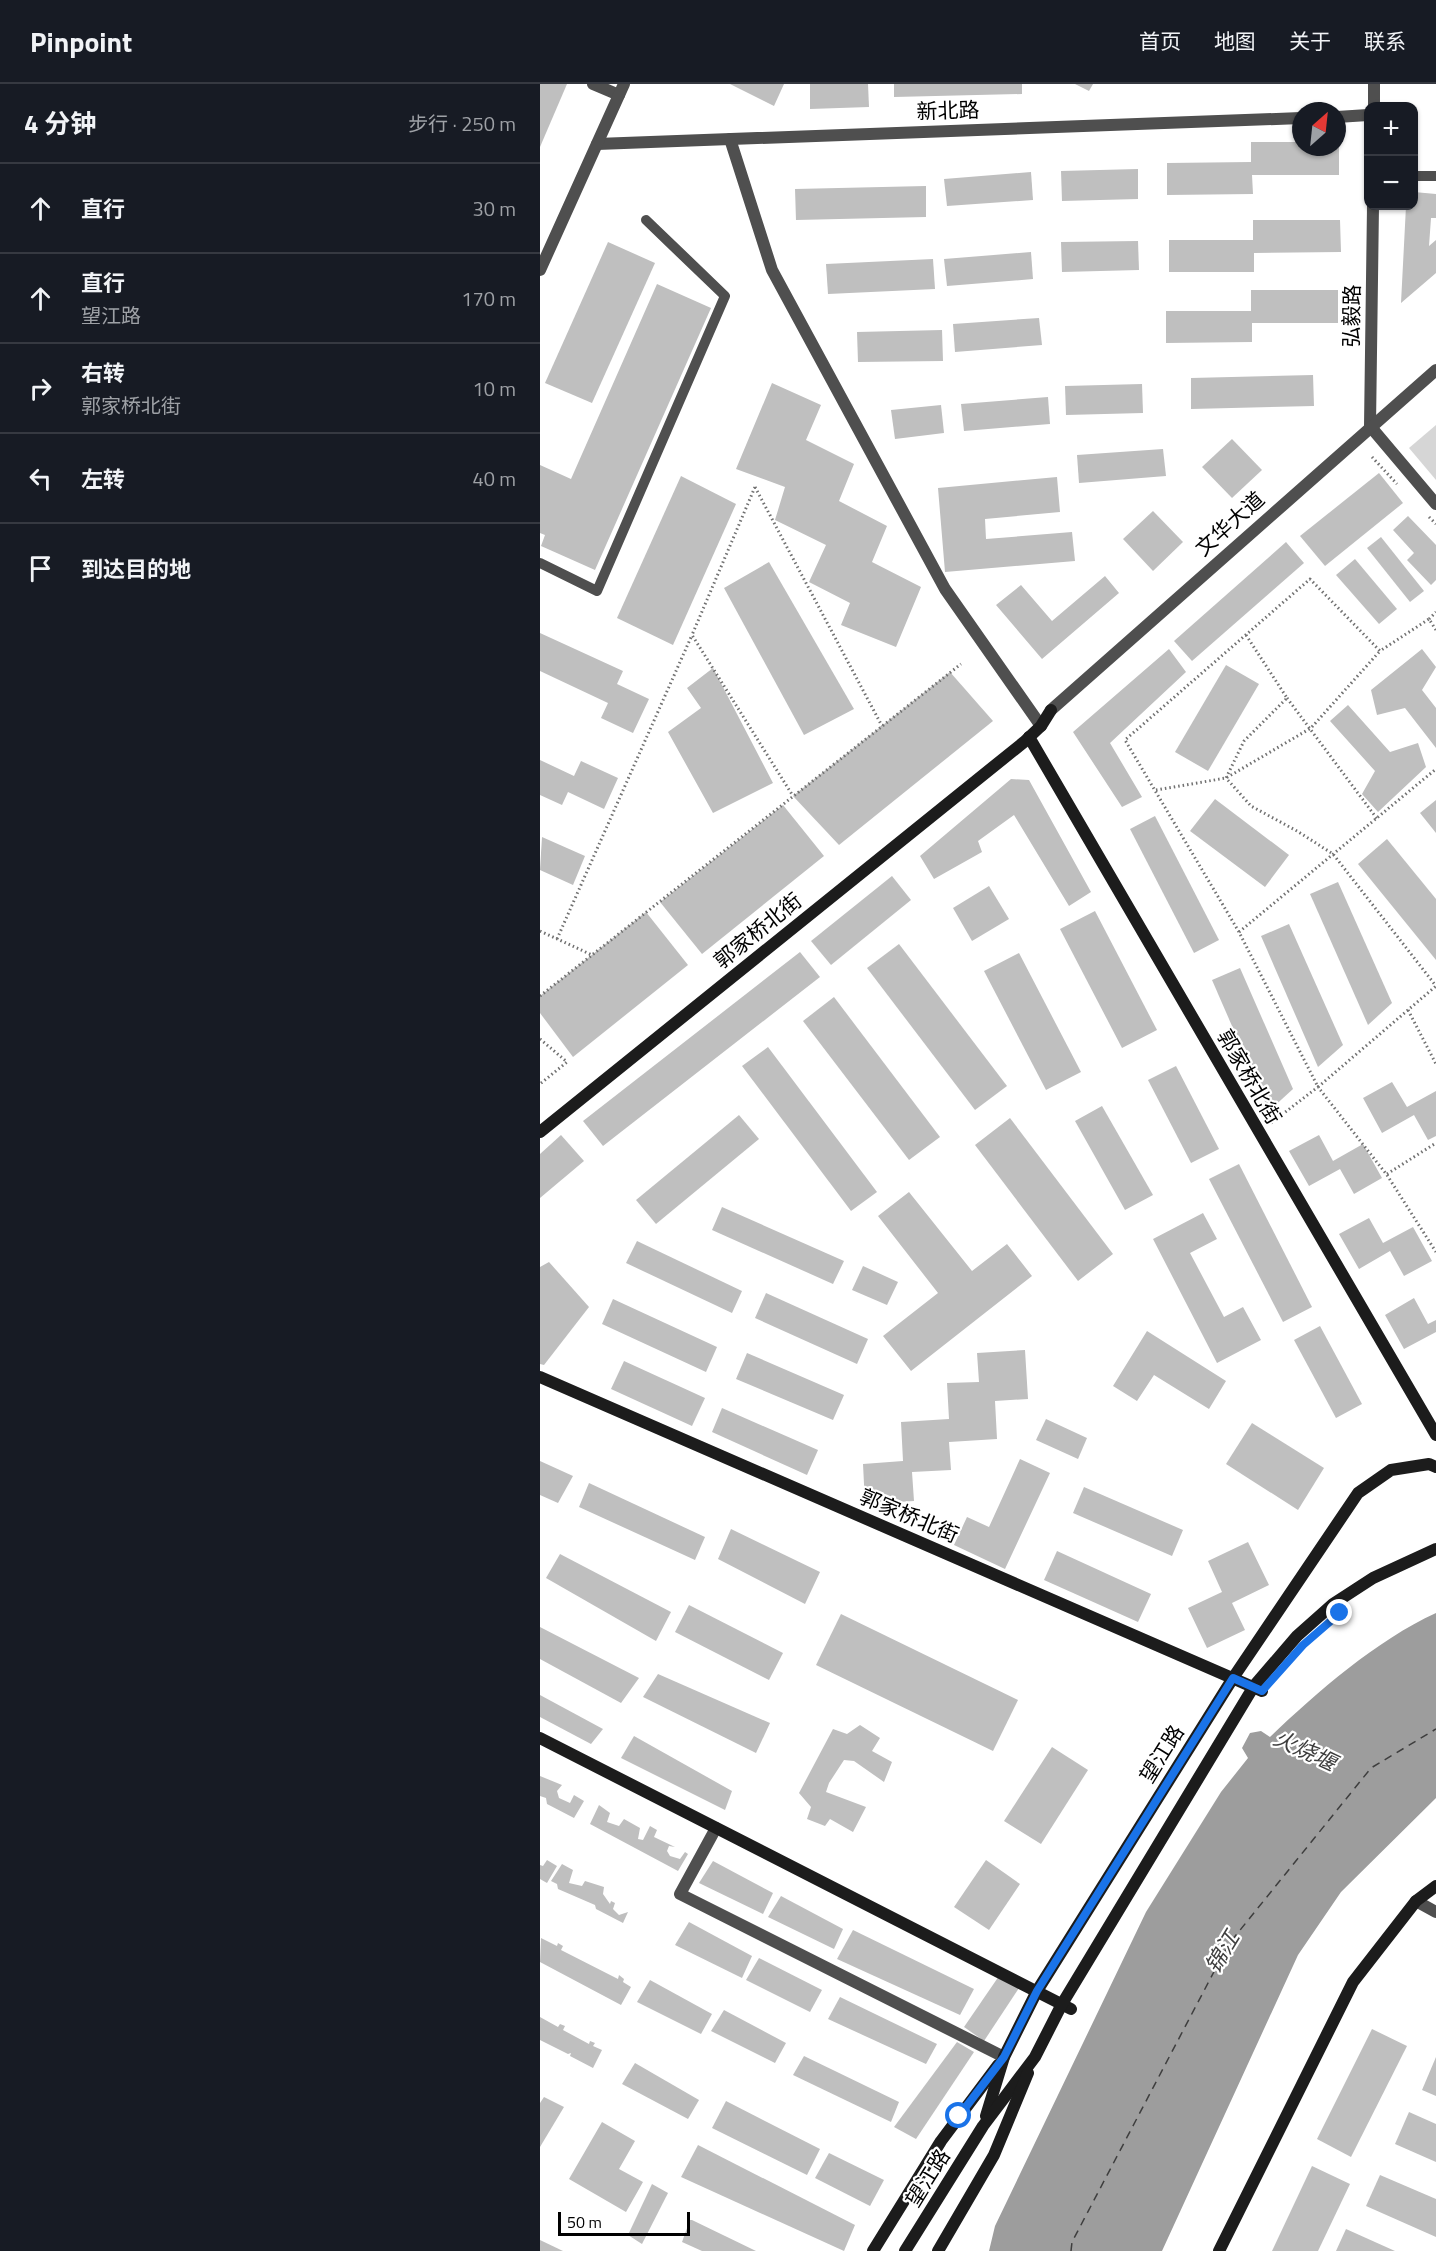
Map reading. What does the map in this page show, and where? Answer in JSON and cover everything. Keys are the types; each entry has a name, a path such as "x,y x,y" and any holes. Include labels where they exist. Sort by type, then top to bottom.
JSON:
{"street":[{"path":"540,270 622,90 593,84"},
{"path":"1374,84 1374,102"},
{"path":"1346,116 1364,115"},
{"name":"新北路","path":"597,144 1292,118"},
{"path":"730,139 772,270 945,589 1041,726"},
{"name":"弘毅路","path":"1370,426 1373,210"},
{"name":"文华大道","path":"1051,710 1436,370"},
{"path":"1370,426 1436,504"},
{"name":"郭家桥北街","path":"540,1132 1029,738 1041,726 1051,710"},
{"name":"郭家桥北街","path":"1029,738 1436,1435"},
{"name":"郭家桥北街","path":"540,1377 1258,1688"},
{"name":"望江路","path":"983,2126 1004,2057 1037,1991 1233,1678 1358,1493 1391,1470 1429,1464 1436,1467"},
{"name":"望江路","path":"905,2251 983,2126 1035,2057 1258,1688 1297,1636 1334,1604 1373,1578 1436,1549"},
{"path":"540,1738 1066,2006"},
{"path":"716,1828 680,1894 1004,2057 941,2141 873,2251"},
{"path":"1220,2251 1353,1982 1416,1901 1436,1886"},
{"path":"1416,1901 1436,1912"},
{"path":"938,2251 994,2155 1035,2057"}],"lane":[{"path":"1418,176 1436,176"},
{"path":"540,563 597,591 724,296 646,220"}],"path":[{"path":"557,939 692,635 754,487 882,726"},
{"path":"1380,651 1310,579 1125,740 1239,932 1318,1087 1387,1175 1436,1252"},
{"path":"1155,791 1226,778 1311,728 1380,651 1436,612"},
{"path":"1428,619 1436,630"},
{"path":"692,635 793,796"},
{"path":"1246,635 1287,698 1378,820"},
{"path":"540,996 961,664"},
{"path":"1226,778 1244,741 1287,698"},
{"path":"1239,932 1436,770"},
{"path":"1226,778 1251,806 1333,854 1436,986 1318,1087 1269,1124"},
{"path":"540,931 592,955"},
{"path":"1408,1010 1436,1064"},
{"path":"540,1039 567,1062 540,1084"},
{"path":"1387,1175 1436,1143"}],"shaded area":[{"path":"1436,425 1436,480 1409,448"}],"water":[{"path":"1436,1613 1436,1798 1341,1892 1298,1955 1162,2251 989,2251 995,2226 1146,1912 1221,1792 1248,1758 1242,1748 1250,1733 1261,1731 1270,1737 1348,1668 1392,1637"}],"building":[{"path":"540,84 567,84 540,147"},
{"path":"730,84 784,84 774,106"},
{"path":"810,84 868,84 869,107 810,109"},
{"path":"894,84 1022,84 1022,94 894,97"},
{"path":"1075,84 1093,84 1089,91"},
{"path":"1251,142 1292,142 1292,156 1339,156 1339,175 1252,175 1253,194 1167,195 1167,163 1251,162"},
{"path":"1138,169 1138,199 1062,201 1061,171"},
{"path":"1031,172 1033,200 947,206 944,179"},
{"path":"926,186 926,217 796,220 795,189"},
{"path":"1418,192 1436,194 1436,218 1431,218 1429,246 1436,240 1436,273 1401,303 1406,210 1418,210"},
{"path":"1253,220 1340,220 1341,252 1254,253 1254,272 1169,272 1169,240 1253,240"},
{"path":"1138,241 1139,270 1062,272 1061,242"},
{"path":"608,242 655,263 592,403 545,383"},
{"path":"1031,252 1033,279 947,286 944,259"},
{"path":"933,259 935,289 828,294 826,264"},
{"path":"657,284 711,308 595,570 541,546 545,535 540,533 540,465 571,479"},
{"path":"1251,290 1338,290 1338,323 1252,323 1252,342 1166,343 1166,311 1251,311"},
{"path":"1039,318 1042,345 955,352 953,324"},
{"path":"942,330 943,361 858,362 857,332"},
{"path":"1313,375 1314,406 1191,409 1191,378"},
{"path":"772,383 821,405 806,440 854,464 839,501 887,526 872,562 921,587 896,647 841,625 850,603 809,582 826,545 775,520 785,487 736,469"},
{"path":"1142,384 1143,413 1066,415 1065,386"},
{"path":"1048,397 1050,424 964,431 961,404"},
{"path":"941,405 944,433 895,439 891,410"},
{"path":"1232,439 1262,470 1232,498 1202,467"},
{"path":"1163,449 1166,476 1079,483 1077,455"},
{"path":"1379,473 1403,503 1325,566 1300,536"},
{"path":"681,476 736,504 673,645 617,618"},
{"path":"1057,477 1060,512 985,519 986,539 1072,532 1075,561 945,572 938,488"},
{"path":"1153,511 1183,542 1153,571 1123,539"},
{"path":"1408,516 1436,545 1436,580 1431,585 1407,560 1414,553 1393,530"},
{"path":"1381,537 1424,591 1410,602 1367,548"},
{"path":"1286,542 1304,563 1192,661 1174,641"},
{"path":"1355,559 1397,609 1379,624 1336,575"},
{"path":"769,562 854,709 804,735 724,588"},
{"path":"1105,576 1119,593 1042,659 996,605 1021,585 1052,621"},
{"path":"540,633 623,671 617,684 649,699 633,733 601,718 608,703 540,671"},
{"path":"1169,649 1186,672 1110,743 1142,797 1122,807 1073,732"},
{"path":"1422,649 1436,667 1422,690 1436,708 1436,748 1405,708 1377,715 1371,690"},
{"path":"1226,665 1259,684 1208,771 1175,752"},
{"path":"713,668 773,783 713,813 668,732 701,708 687,688"},
{"path":"950,672 993,721 839,845 793,796"},
{"path":"1348,705 1390,752 1418,743 1426,767 1378,812 1362,794 1375,771 1330,721"},
{"path":"540,760 574,776 581,761 618,778 604,809 568,792 562,805 540,795"},
{"path":"1011,779 1029,780 1091,892 1069,906 1014,815 978,841 982,852 934,879 920,856"},
{"path":"1215,799 1289,855 1265,887 1190,831"},
{"path":"1436,800 1436,833 1420,813"},
{"path":"783,805 824,856 702,954 660,902"},
{"path":"1155,816 1219,940 1194,953 1130,829"},
{"path":"542,837 585,856 573,885 540,870"},
{"path":"1387,839 1436,899 1436,960 1358,864"},
{"path":"892,876 911,900 831,965 811,941"},
{"path":"1338,882 1392,1003 1368,1025 1310,894"},
{"path":"989,886 1009,919 972,941 953,908"},
{"path":"1095,911 1157,1030 1122,1048 1060,929"},
{"path":"646,912 688,965 573,1057 540,1013 540,996"},
{"path":"1289,924 1343,1045 1318,1067 1261,936"},
{"path":"899,944 1007,1086 975,1110 867,968"},
{"path":"800,952 820,977 603,1146 583,1121"},
{"path":"1019,953 1081,1072 1046,1090 984,971"},
{"path":"1240,968 1293,1089 1269,1111 1212,980"},
{"path":"834,997 940,1137 909,1160 803,1021"},
{"path":"768,1047 877,1192 851,1211 742,1066"},
{"path":"1176,1066 1219,1149 1191,1163 1148,1080"},
{"path":"1392,1082 1407,1107 1436,1091 1436,1136 1428,1140 1414,1115 1382,1133 1363,1098"},
{"path":"1102,1106 1153,1195 1125,1210 1075,1121"},
{"path":"739,1115 759,1139 656,1224 636,1200"},
{"path":"1010,1118 1113,1254 1078,1281 975,1145"},
{"path":"561,1135 584,1161 540,1198 540,1154"},
{"path":"1319,1135 1333,1161 1363,1144 1382,1178 1354,1194 1340,1169 1309,1186 1289,1151"},
{"path":"1239,1164 1312,1307 1283,1322 1209,1179"},
{"path":"909,1192 972,1271 1007,1244 1032,1276 911,1371 883,1336 938,1293 878,1216"},
{"path":"722,1207 844,1261 833,1284 712,1230"},
{"path":"1203,1213 1217,1239 1190,1253 1224,1317 1243,1307 1261,1340 1217,1363 1153,1239"},
{"path":"1369,1218 1383,1243 1413,1227 1432,1261 1404,1276 1390,1251 1359,1269 1339,1234"},
{"path":"637,1241 742,1291 732,1313 626,1263"},
{"path":"549,1262 589,1307 544,1365 540,1364 540,1267"},
{"path":"863,1266 898,1282 887,1305 852,1290"},
{"path":"766,1293 868,1339 857,1364 755,1318"},
{"path":"1414,1298 1428,1324 1436,1320 1436,1332 1404,1349 1385,1315"},
{"path":"613,1299 717,1347 706,1372 602,1324"},
{"path":"1320,1326 1362,1404 1336,1418 1294,1340"},
{"path":"1147,1331 1226,1381 1209,1409 1154,1375 1137,1401 1113,1386"},
{"path":"1025,1350 1028,1399 995,1401 997,1439 949,1442 951,1470 912,1472 914,1501 865,1504 863,1464 903,1461 901,1422 949,1419 947,1383 979,1382 977,1353"},
{"path":"747,1353 844,1395 833,1420 736,1379"},
{"path":"624,1361 705,1398 692,1426 611,1389"},
{"path":"722,1408 818,1450 807,1475 712,1432"},
{"path":"1046,1419 1087,1438 1078,1459 1036,1440"},
{"path":"1252,1423 1324,1468 1298,1510 1226,1464"},
{"path":"1020,1459 1050,1473 1005,1569 954,1545 967,1517 989,1527"},
{"path":"540,1461 573,1476 558,1503 540,1495"},
{"path":"589,1483 705,1537 695,1560 579,1507"},
{"path":"1084,1487 1183,1530 1172,1556 1073,1513"},
{"path":"731,1529 820,1572 805,1604 718,1559"},
{"path":"1248,1542 1269,1585 1232,1603 1245,1630 1207,1648 1188,1608 1222,1592 1208,1561"},
{"path":"1057,1551 1151,1594 1138,1622 1044,1580"},
{"path":"560,1554 671,1612 656,1641 546,1578"},
{"path":"689,1605 783,1653 769,1680 675,1632"},
{"path":"841,1614 1018,1700 993,1751 816,1665"},
{"path":"540,1627 639,1678 621,1703 540,1659"},
{"path":"658,1674 770,1723 756,1753 643,1697"},
{"path":"540,1695 603,1729 591,1744 540,1717"},
{"path":"860,1725 880,1738 872,1751 892,1762 884,1782 854,1761 844,1760 826,1792 866,1807 853,1832 830,1819 825,1826 807,1819 811,1807 799,1793 833,1729 847,1734"},
{"path":"634,1736 732,1791 725,1810 621,1758"},
{"path":"1052,1747 1088,1770 1041,1844 1004,1821"},
{"path":"540,1776 562,1785 557,1791 559,1798 570,1803 574,1795 584,1801 574,1818 547,1804 546,1798 540,1796"},
{"path":"599,1805 610,1813 607,1822 619,1826 624,1819 640,1828 638,1839 643,1840 650,1826 657,1830 654,1837 675,1847 669,1846 667,1851 670,1856 680,1859 685,1852 688,1854 678,1871 590,1824"},
{"path":"547,1860 557,1866 547,1883 540,1879 540,1865 543,1866"},
{"path":"986,1860 1020,1884 989,1930 954,1907"},
{"path":"713,1861 773,1893 763,1914 699,1883"},
{"path":"562,1864 573,1870 569,1883 582,1886 585,1881 604,1887 603,1894 610,1904 611,1901 615,1903 613,1909 619,1915 628,1912 623,1923 596,1909 595,1905 558,1889 557,1884 551,1881"},
{"path":"781,1896 843,1929 834,1949 768,1917"},
{"path":"689,1922 752,1956 742,1978 675,1945"},
{"path":"853,1930 974,1989 960,2015 837,1959"},
{"path":"541,1938 557,1946 558,1943 563,1946 561,1950 618,1979 619,1975 624,1979 623,1982 631,1987 621,2005 540,1962"},
{"path":"759,1958 822,1990 810,2012 746,1980"},
{"path":"999,1976 1019,1988 984,2041 964,2027"},
{"path":"650,1980 712,2014 701,2034 637,2002"},
{"path":"840,1997 937,2044 926,2064 828,2019"},
{"path":"724,2010 786,2043 775,2063 711,2031"},
{"path":"540,2017 558,2027 560,2024 565,2026 563,2030 589,2044 590,2041 595,2043 593,2046 602,2050 593,2068 570,2056 571,2053 568,2054 540,2040"},
{"path":"1372,2029 1407,2046 1351,2157 1317,2139"},
{"path":"957,2042 974,2052 916,2139 894,2127"},
{"path":"804,2056 899,2102 891,2122 793,2075"},
{"path":"1436,2057 1436,2096 1422,2090"},
{"path":"635,2063 699,2100 688,2119 622,2084"},
{"path":"544,2097 564,2107 540,2147 540,2103"},
{"path":"726,2101 820,2149 807,2175 712,2128"},
{"path":"1409,2112 1436,2124 1436,2162 1395,2144"},
{"path":"602,2122 635,2141 619,2169 643,2182 626,2212 569,2179"},
{"path":"698,2145 855,2225 844,2251 681,2177"},
{"path":"829,2153 884,2180 870,2206 815,2178"},
{"path":"1312,2166 1350,2184 1318,2251 1272,2251"},
{"path":"1380,2175 1436,2199 1436,2237 1366,2206"},
{"path":"652,2184 668,2193 642,2244 628,2235"},
{"path":"690,2220 756,2251 702,2251 682,2242"},
{"path":"1346,2229 1395,2251 1336,2251"},
{"path":"540,2240 563,2251 540,2251"}],"ferry route":[{"path":"1071,2251 1072,2242 1228,1945 1371,1768 1436,1729"}],"route":[{"path":"959,2116 1004,2057 1037,1991 1233,1678 1262,1691 1303,1645 1340,1613"}],"water label":[{"name":"火烧堰","path":"1305,1750"},
{"name":"锦江","path":"1222,1952"}]}
